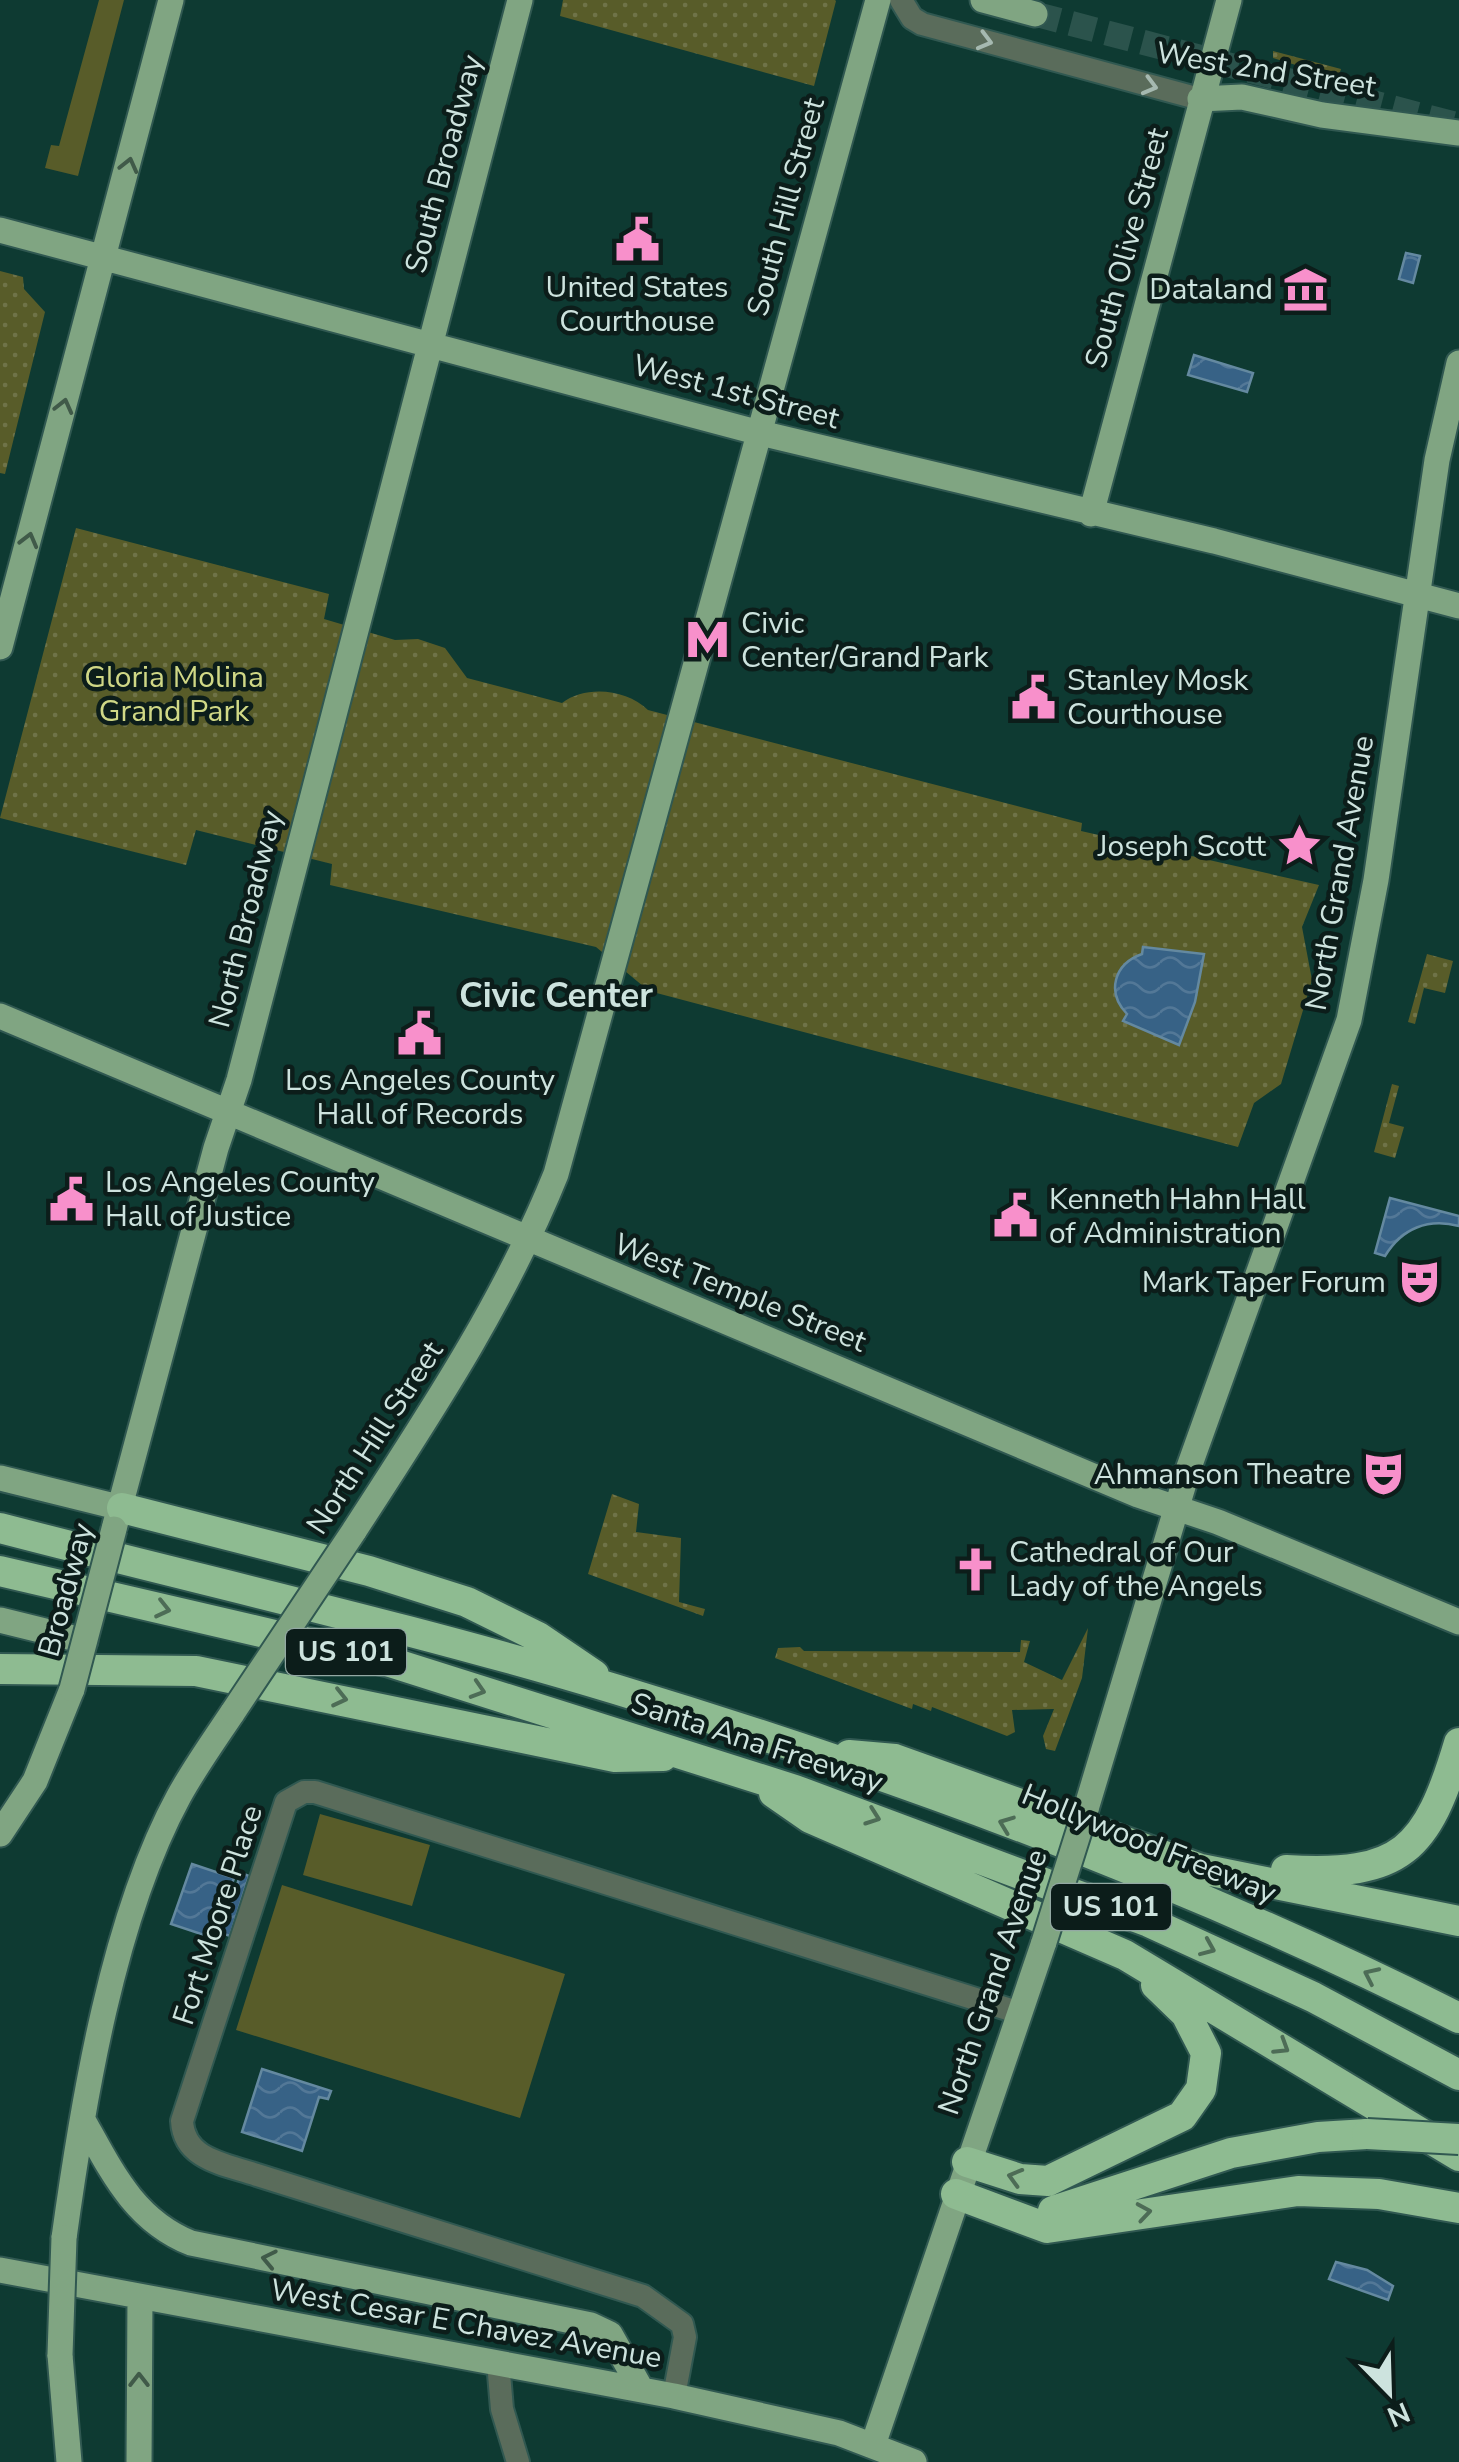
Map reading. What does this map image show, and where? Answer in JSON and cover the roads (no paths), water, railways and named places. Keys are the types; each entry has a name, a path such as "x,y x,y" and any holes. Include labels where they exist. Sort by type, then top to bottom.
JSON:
{"highway":[{"path":"118,1519 369,1571 467,1602 538,1638 613,1688"},
{"name":"Santa Ana Freeway","path":"0,1528 613,1688 806,1752"},
{"name":"Santa Ana Freeway","path":"0,1571 390,1662 748,1774 1149,1922 1313,1997 1459,2074"},
{"path":"0,1670 196,1671 615,1757 686,1756"},
{"path":"1154,1854 1325,1872 1358,1871 1384,1862 1424,1832 1442,1798 1459,1743"},
{"path":"806,1752 895,1759 1154,1854 1242,1879 1459,1922"},
{"name":"Hollywood Freeway","path":"806,1752 1231,1913 1459,2018"},
{"path":"748,1774 810,1818 1074,1932 1224,2011 1459,2156"},
{"path":"967,2162 1020,2180 1048,2181 1173,2123 1201,2088 1206,2053 1186,2014 1151,1981 1074,1932"},
{"path":"1016,2216 1064,2209 1231,2153 1340,2135 1401,2134 1459,2140"},
{"path":"956,2194 1016,2216 1031,2226 1047,2228 1226,2199 1312,2191 1379,2194 1459,2208"}],"main road":[{"path":"0,648 171,0"},
{"name":"South Broadway","path":"431,345 520,0"},
{"name":"South Hill Street","path":"760,433 878,0"},
{"path":"982,0 1034,14"},
{"name":"South Olive Street","path":"1091,514 1229,0"},
{"name":"West 2nd Street","path":"1200,99 1242,97 1322,114 1459,133"},
{"name":"West 1st Street","path":"0,230 760,433 1214,541 1459,606"},
{"name":"North Broadway","path":"118,1519 431,345"},
{"name":"North Grand Avenue","path":"869,2454 1044,1942 1227,1356 1349,1020 1376,880 1436,460 1459,363"},
{"name":"North Hill Street","path":"68,2462 60,2355 64,2238 105,2018 148,1866 179,1796 482,1330 530,1240 556,1174 583,1084 760,433"},
{"name":"West Temple Street","path":"0,1016 1138,1495 1178,1507 1459,1622"},
{"path":"0,1478 118,1519"},
{"name":"Broadway","path":"0,1834 35,1781 72,1689 118,1519"},
{"path":"0,1620 85,1641"},
{"path":"83,2120 136,2208 165,2232 192,2242 591,2325 610,2334 641,2389"},
{"name":"West Cesar E Chavez Avenue","path":"0,2270 641,2389 869,2454 914,2462"},
{"path":"139,2462 140,2298"}],"street":[{"name":"West 2nd Street","path":"901,0 912,18 922,24 1200,99"},
{"name":"Fort Moore Place","path":"674,2396 685,2337 682,2324 643,2296 257,2175 195,2153 186,2144 182,2121 286,1802 292,1796 316,1792 1017,2012"},
{"path":"498,2362 502,2409 518,2462"}],"water":[{"path":"1406,253 1420,256 1413,283 1399,279"},
{"path":"1194,355 1253,373 1247,392 1188,375"},
{"path":"1143,947 1204,954 1195,1002 1179,1045 1123,1021 1127,1014 1117,997 1116,980 1125,964 1142,954"},
{"path":"1390,1198 1459,1216 1459,1226 1426,1225 1399,1238 1385,1256 1375,1253"},
{"path":"192,1864 234,1878 213,1938 171,1924"},
{"path":"241,1873 249,1876 230,1936 221,1933"},
{"path":"262,2069 331,2091 328,2099 319,2097 302,2151 242,2132"},
{"path":"1336,2262 1367,2270 1393,2286 1388,2300 1329,2279"}],"tunnel":[{"path":"1035,14 1454,124"}],"place":[{"name":"United States Courthouse","path":"637,240"},
{"name":"Dataland","path":"1306,289"},
{"name":"Civic Center/Grand Park","path":"708,640"},
{"name":"Stanley Mosk Courthouse","path":"1034,697"},
{"name":"Joseph Scott","path":"1299,846"},
{"name":"Los Angeles County Hall of Records","path":"420,1033"},
{"name":"Los Angeles County Hall of Justice","path":"72,1199"},
{"name":"Kenneth Hahn Hall of Administration","path":"1016,1216"},
{"name":"Mark Taper Forum","path":"1419,1282"},
{"name":"Ahmanson Theatre","path":"1384,1474"},
{"name":"Cathedral of Our Lady of the Angels","path":"976,1569"}],"district":[{"name":"Civic Center","path":"556,995"}],"park label":[{"name":"Gloria Molina Grand Park","path":"174,694"}]}
